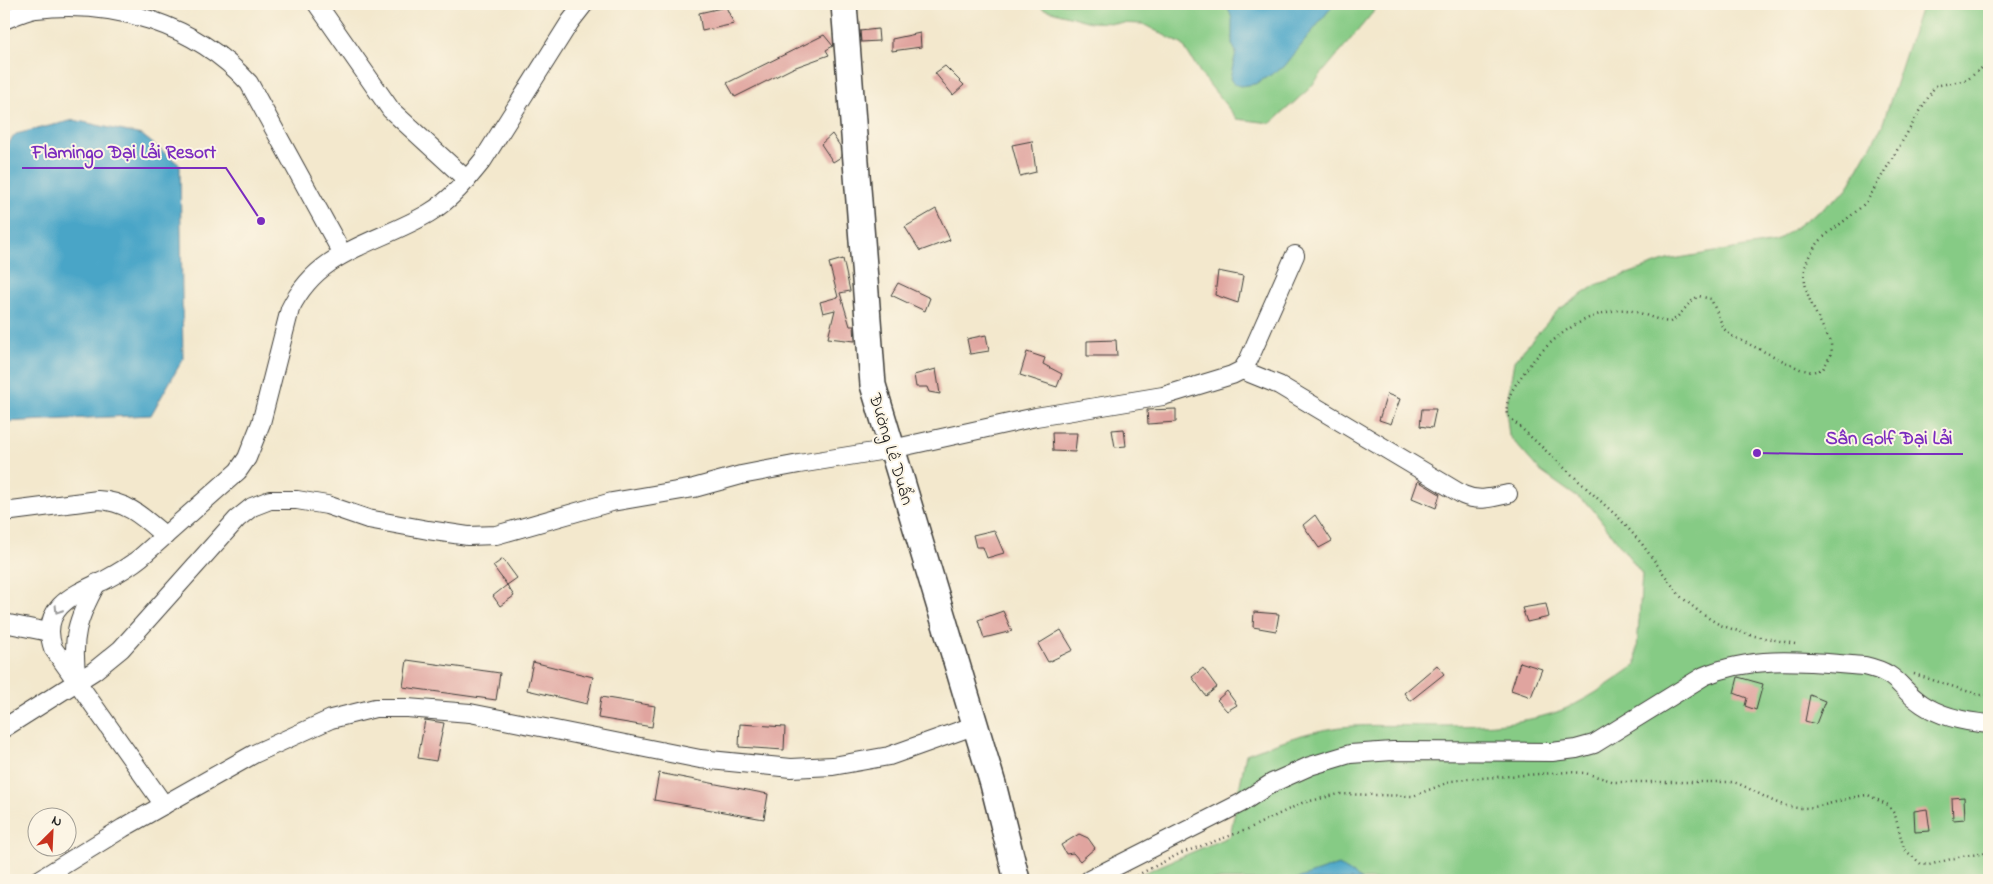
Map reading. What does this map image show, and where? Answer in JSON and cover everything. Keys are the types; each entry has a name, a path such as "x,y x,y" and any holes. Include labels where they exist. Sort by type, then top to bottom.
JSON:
{"main road":[{"name":"Đường Lê Duẩn","path":"844,4 873,385 976,725 1017,880"}],"street":[{"path":"4,20 34,9 65,4 90,4 125,9 149,16 175,25 198,40 234,67 249,83 342,253"},
{"path":"316,4 391,110 467,180"},
{"path":"164,805 53,648 49,632 56,610 65,600 77,592 126,568 238,471 247,458 262,423 290,309 297,296 310,279 342,253 430,212 467,180 483,160 570,22 584,4"},
{"path":"4,728 77,681 121,649 238,519 252,507 270,500 297,500 394,523 468,536 496,535 612,502 694,488 741,475 892,449 1036,417 1163,396 1232,375 1242,370 1258,340 1295,255"},
{"path":"1242,370 1279,385 1463,495 1476,500 1485,500 1508,494"},
{"path":"4,512 98,500 114,501 142,516 165,536"},
{"path":"77,681 73,649 74,637 86,603 97,583"},
{"path":"4,622 49,632"},
{"path":"1090,880 1240,803 1272,783 1310,766 1350,754 1393,751 1552,752 1576,749 1594,744 1704,676 1724,668 1760,661 1855,665 1878,669 1887,672 1900,682 1912,696 1938,712 1970,722 1989,724"},
{"path":"39,880 164,805 254,754 331,720 375,708 407,708 470,713 700,758 791,768 834,766 889,756 976,725"}],"path":[{"path":"1802,646 1750,635 1720,625 1702,614 1680,596 1642,544 1620,519 1507,415 1508,398 1532,359 1556,336 1595,314 1620,310 1636,312 1670,322 1676,319 1693,299 1699,296 1711,299 1724,329 1732,336 1800,369 1812,372 1823,369 1832,353 1831,344 1805,287 1804,268 1809,256 1827,234 1854,215 1867,201 1935,86 1967,80 1989,62"},
{"path":"1986,253 1989,246"},
{"path":"1908,672 1945,685 1989,695"},
{"path":"1128,880 1179,854 1246,830 1302,803 1318,798 1339,794 1370,793 1413,796 1452,781 1568,772 1585,773 1615,782 1733,782 1746,786 1778,803 1802,809 1868,795 1888,805 1895,815 1904,849 1921,864 1929,865 1962,856 1989,852"}],"green space":[{"path":"1036,4 1380,4 1309,89 1271,123 1237,119 1201,74 1183,45 1143,24 1090,22 1044,9"},
{"path":"1922,4 1989,4 1989,880 1127,880 1230,836 1246,754 1299,736 1339,727 1480,725 1529,719 1554,713 1576,704 1636,665 1642,574 1591,507 1540,471 1509,436 1506,409 1514,361 1558,310 1596,285 1667,260 1775,242 1845,192 1882,126"}],"water":[{"path":"1222,4 1334,4 1284,67 1255,84 1240,86 1234,84 1230,79 1236,52 1232,44 1232,19 1229,10"},
{"path":"74,120 142,135 180,165 183,359 151,415 4,422 4,148 16,134"},
{"path":"1338,865 1363,880 1294,880"}],"building":[{"path":"726,7 734,24 702,31 699,13"},
{"path":"878,29 879,41 861,42 860,31"},
{"path":"920,33 921,47 892,51 892,39"},
{"path":"824,35 833,46 826,50 829,55 793,68 735,97 727,83"},
{"path":"945,66 964,85 953,95 935,73"},
{"path":"832,134 840,146 841,157 833,162 821,144"},
{"path":"1032,141 1036,172 1020,176 1012,145"},
{"path":"936,209 950,240 920,251 905,227"},
{"path":"843,259 850,291 840,293 850,326 854,326 855,341 828,338 835,310 823,313 820,302 838,297 829,263"},
{"path":"1218,271 1243,276 1238,303 1215,295"},
{"path":"898,283 930,298 925,311 891,295"},
{"path":"986,335 989,351 970,354 967,339"},
{"path":"1116,340 1117,356 1087,356 1087,341"},
{"path":"1027,352 1045,358 1043,364 1062,374 1057,387 1020,375"},
{"path":"936,369 940,394 929,392 927,387 916,387 914,375"},
{"path":"1387,394 1400,399 1391,424 1379,420"},
{"path":"1176,409 1176,422 1148,424 1147,410"},
{"path":"1422,409 1436,409 1432,428 1420,426"},
{"path":"1124,429 1126,446 1115,447 1112,430"},
{"path":"1052,433 1077,433 1075,452 1053,451"},
{"path":"1418,481 1440,494 1436,508 1412,498"},
{"path":"1315,515 1332,541 1319,548 1303,525"},
{"path":"994,530 1004,553 987,558 983,547 976,547 973,535"},
{"path":"503,559 517,578 507,585 493,566"},
{"path":"507,585 514,596 500,606 493,596"},
{"path":"1546,604 1549,617 1527,622 1522,608"},
{"path":"1003,611 1012,631 984,638 978,620"},
{"path":"1254,612 1279,614 1276,631 1253,627"},
{"path":"1061,630 1073,650 1048,662 1038,644"},
{"path":"407,660 500,673 496,700 403,687"},
{"path":"533,662 593,677 587,704 527,690"},
{"path":"1520,662 1542,669 1531,697 1511,690"},
{"path":"1437,665 1444,674 1410,701 1404,693"},
{"path":"1203,668 1217,687 1206,696 1192,677"},
{"path":"1738,677 1763,684 1756,710 1745,706 1747,698 1734,693"},
{"path":"1227,691 1237,705 1227,711 1217,700"},
{"path":"1810,695 1825,701 1816,724 1805,721"},
{"path":"601,697 655,706 652,727 598,718"},
{"path":"425,720 444,723 436,761 418,758"},
{"path":"740,724 785,727 784,750 739,747"},
{"path":"659,773 768,794 764,819 654,800"},
{"path":"1964,797 1965,819 1953,820 1952,798"},
{"path":"1927,809 1930,831 1915,832 1914,811"},
{"path":"1079,834 1088,838 1095,848 1080,861 1073,853 1066,854 1061,845"}],"place":[{"name":"Flamingo Đại Lải Resort","path":"261,221"},
{"name":"Sân Golf Đại Lải","path":"1757,453"}]}
